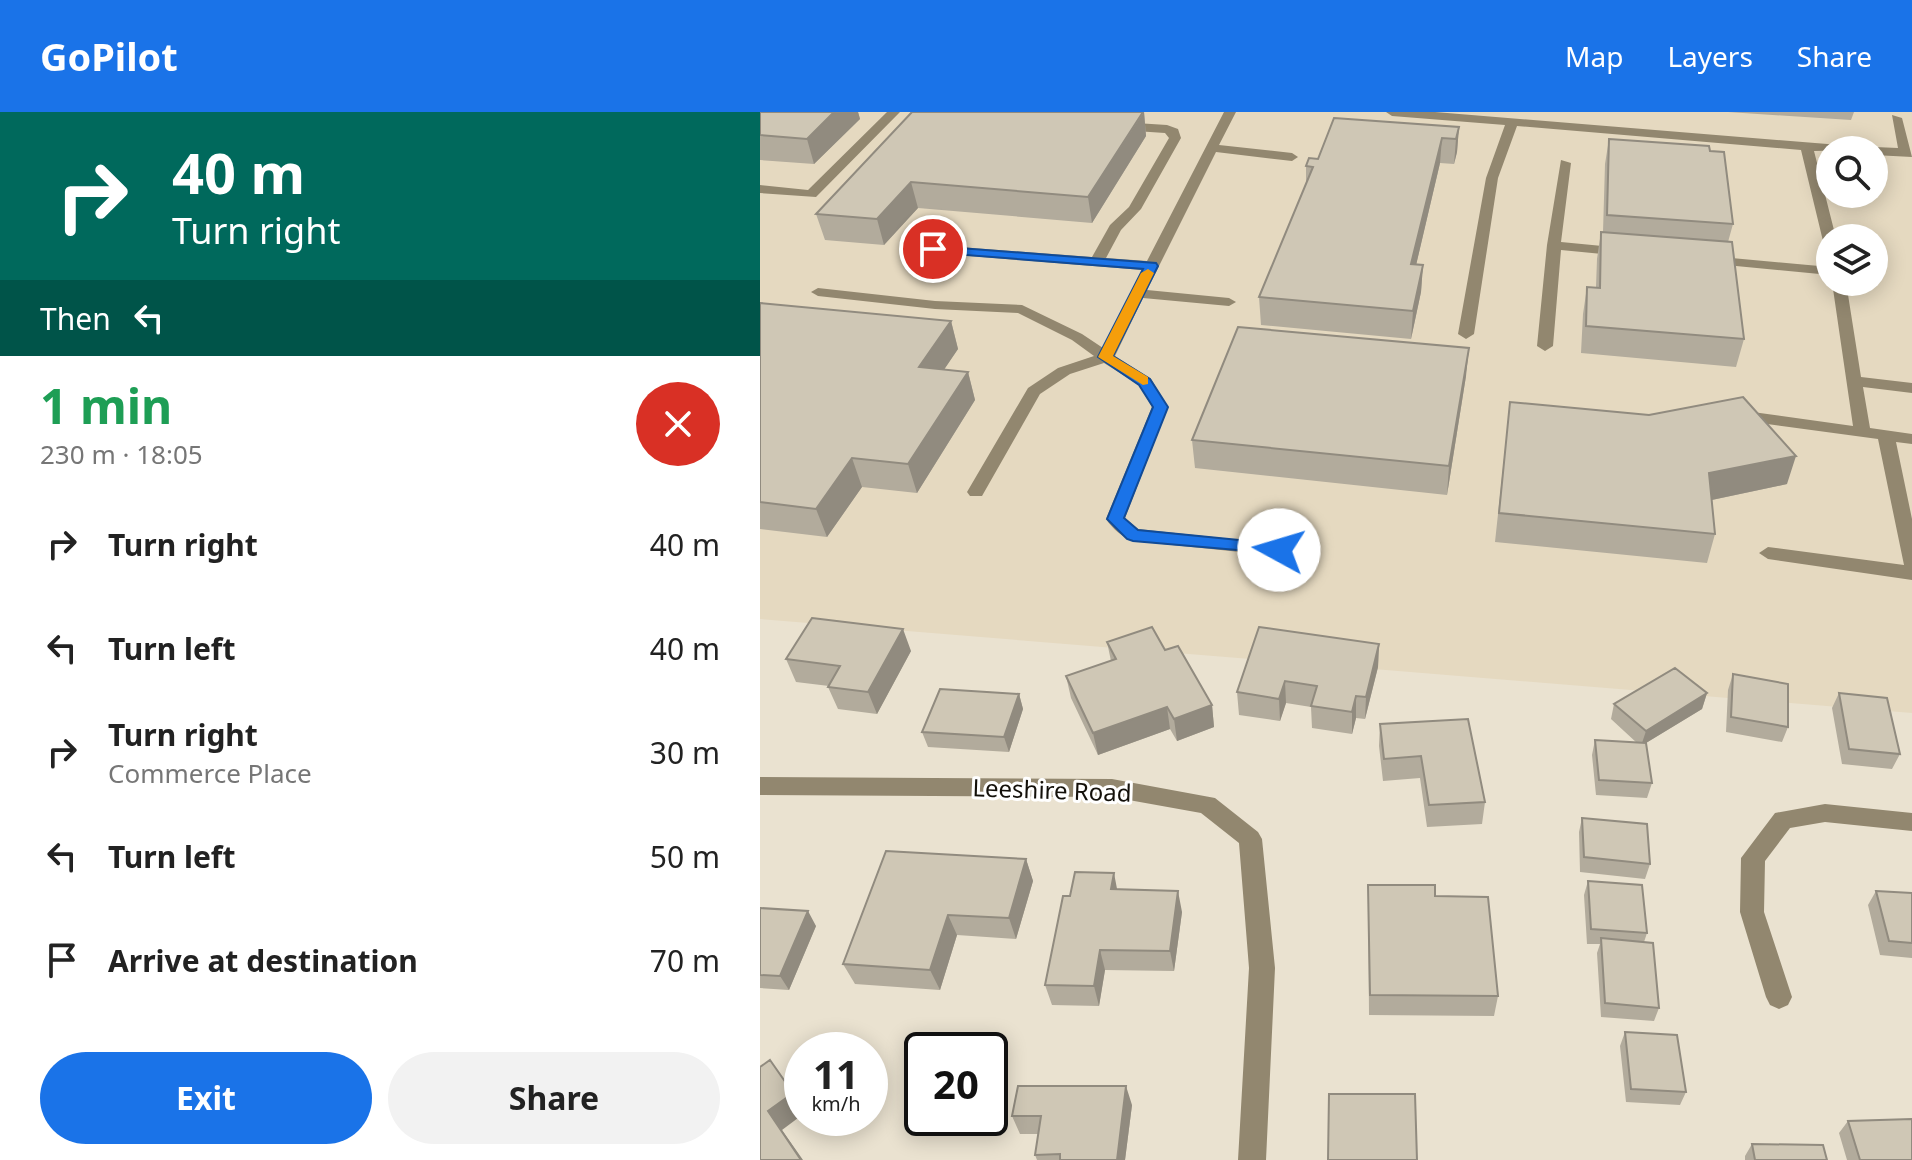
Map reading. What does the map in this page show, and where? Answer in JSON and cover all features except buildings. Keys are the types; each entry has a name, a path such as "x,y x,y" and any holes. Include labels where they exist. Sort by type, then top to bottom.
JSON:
{"street":[{"path":"762,191 811,194 894,112"},
{"path":"976,492 1034,391 1064,371 1106,357 1230,112"},
{"path":"1392,112 1816,148"},
{"path":"1888,152 1908,153 1896,118"},
{"path":"1466,334 1492,178 1512,122"},
{"path":"1097,262 1115,228 1134,209 1175,138 1174,132 1167,129 1102,124"},
{"path":"1807,147 1826,224"},
{"path":"1212,148 1292,157"},
{"path":"1545,346 1565,163"},
{"path":"1554,245 1632,253"},
{"path":"933,249 1151,266"},
{"path":"1693,258 1816,270"},
{"path":"818,292 935,305 1022,309 1077,337 1145,382 1160,407 1115,519 1133,535 1279,550"},
{"path":"1138,293 1229,302"},
{"path":"1841,296 1862,433"},
{"path":"1854,381 1912,388"},
{"path":"1729,414 1912,439"},
{"path":"1886,436 1912,563"},
{"path":"1768,553 1912,573"},
{"name":"Leeshire Road","path":"760,786 1112,788 1207,805 1250,839 1262,968 1252,1160"},
{"path":"1779,997 1752,912 1753,858 1783,820 1825,813 1912,822"}],"shaded area":[{"path":"760,112 1912,112 1912,713 760,619"}],"slow traffic":[{"path":"1143,380 1106,357 1148,273"}],"route":[{"path":"933,249 1151,266 1106,357 1145,382 1160,407 1115,519 1133,535 1279,550"}]}
